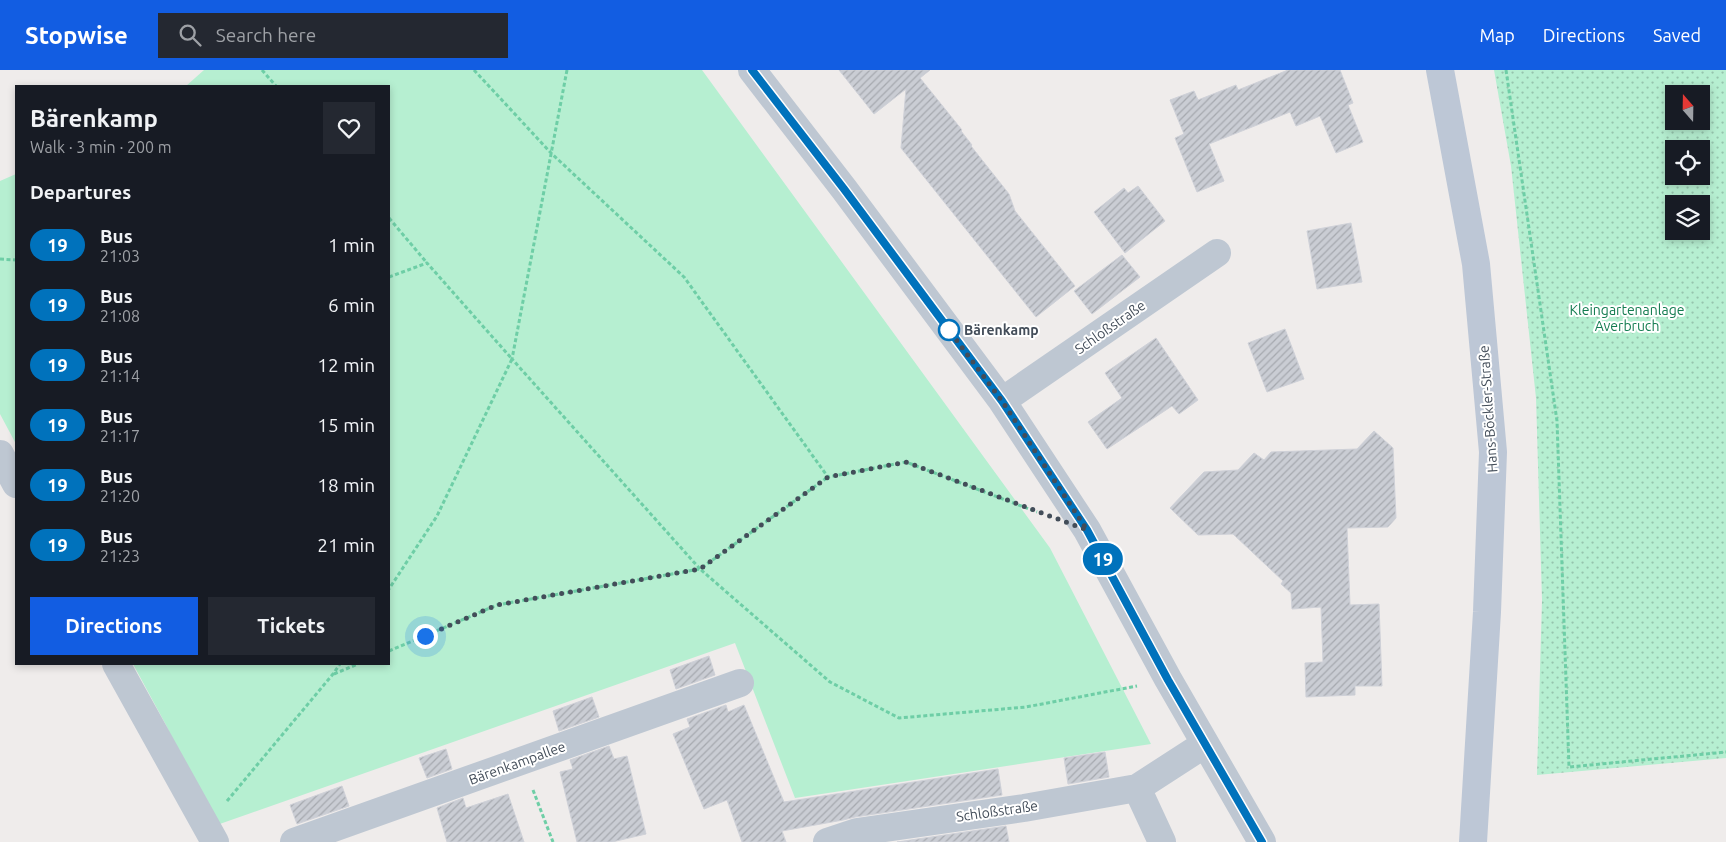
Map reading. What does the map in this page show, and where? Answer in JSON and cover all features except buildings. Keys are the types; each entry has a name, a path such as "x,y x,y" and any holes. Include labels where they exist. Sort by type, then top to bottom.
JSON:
{"main road":[{"name":"Hans-Böckler-Straße","path":"1440,70 1476,264 1493,452 1488,612 1473,842"}],"street":[{"path":"752,70 844,189 1002,401 1087,530 1168,680 1262,842"},
{"name":"Schloßstraße","path":"1002,401 1217,252"},
{"path":"0,454 15,482"},
{"path":"117,665 211,834"},
{"name":"Bärenkampallee","path":"294,842 740,683"},
{"name":"Schloßstraße","path":"827,842 857,832 1024,808 1137,788 1205,744"},
{"path":"1137,788 1162,842"}],"path":[{"path":"262,70 275,85"},
{"path":"474,70 551,153 684,277 828,477"},
{"path":"390,587 437,516 512,359 568,70"},
{"path":"1506,70 1557,421 1569,767 1726,752"},
{"path":"390,219 700,569 830,682 899,718 1026,707 1168,680"},
{"path":"0,259 15,260"},
{"path":"390,277 427,263"},
{"path":"390,651 497,605 700,569 828,477 906,462 1042,513"},
{"path":"211,834 339,665"},
{"path":"333,674 356,665"},
{"path":"522,761 553,842"}],"green space":[{"path":"204,70 702,70 1050,548 1151,744 795,798 735,643 214,826 166,725 134,665 390,665 390,85 187,85"},
{"name":"Kleingartenanlage Averbruch","path":"1494,70 1726,70 1726,758 1537,775 1542,600 1536,398 1511,166"},
{"path":"15,174 15,442 0,414 0,181"}],"bus line":[{"name":"19","path":"752,70 844,189 1002,401 1087,530 1168,680 1262,842"}],"place":[{"name":"Bärenkamp","path":"949,330"}],"route":[{"path":"425,636 497,605 700,569 828,477 906,462 1087,530 1002,401 949,330"}]}
